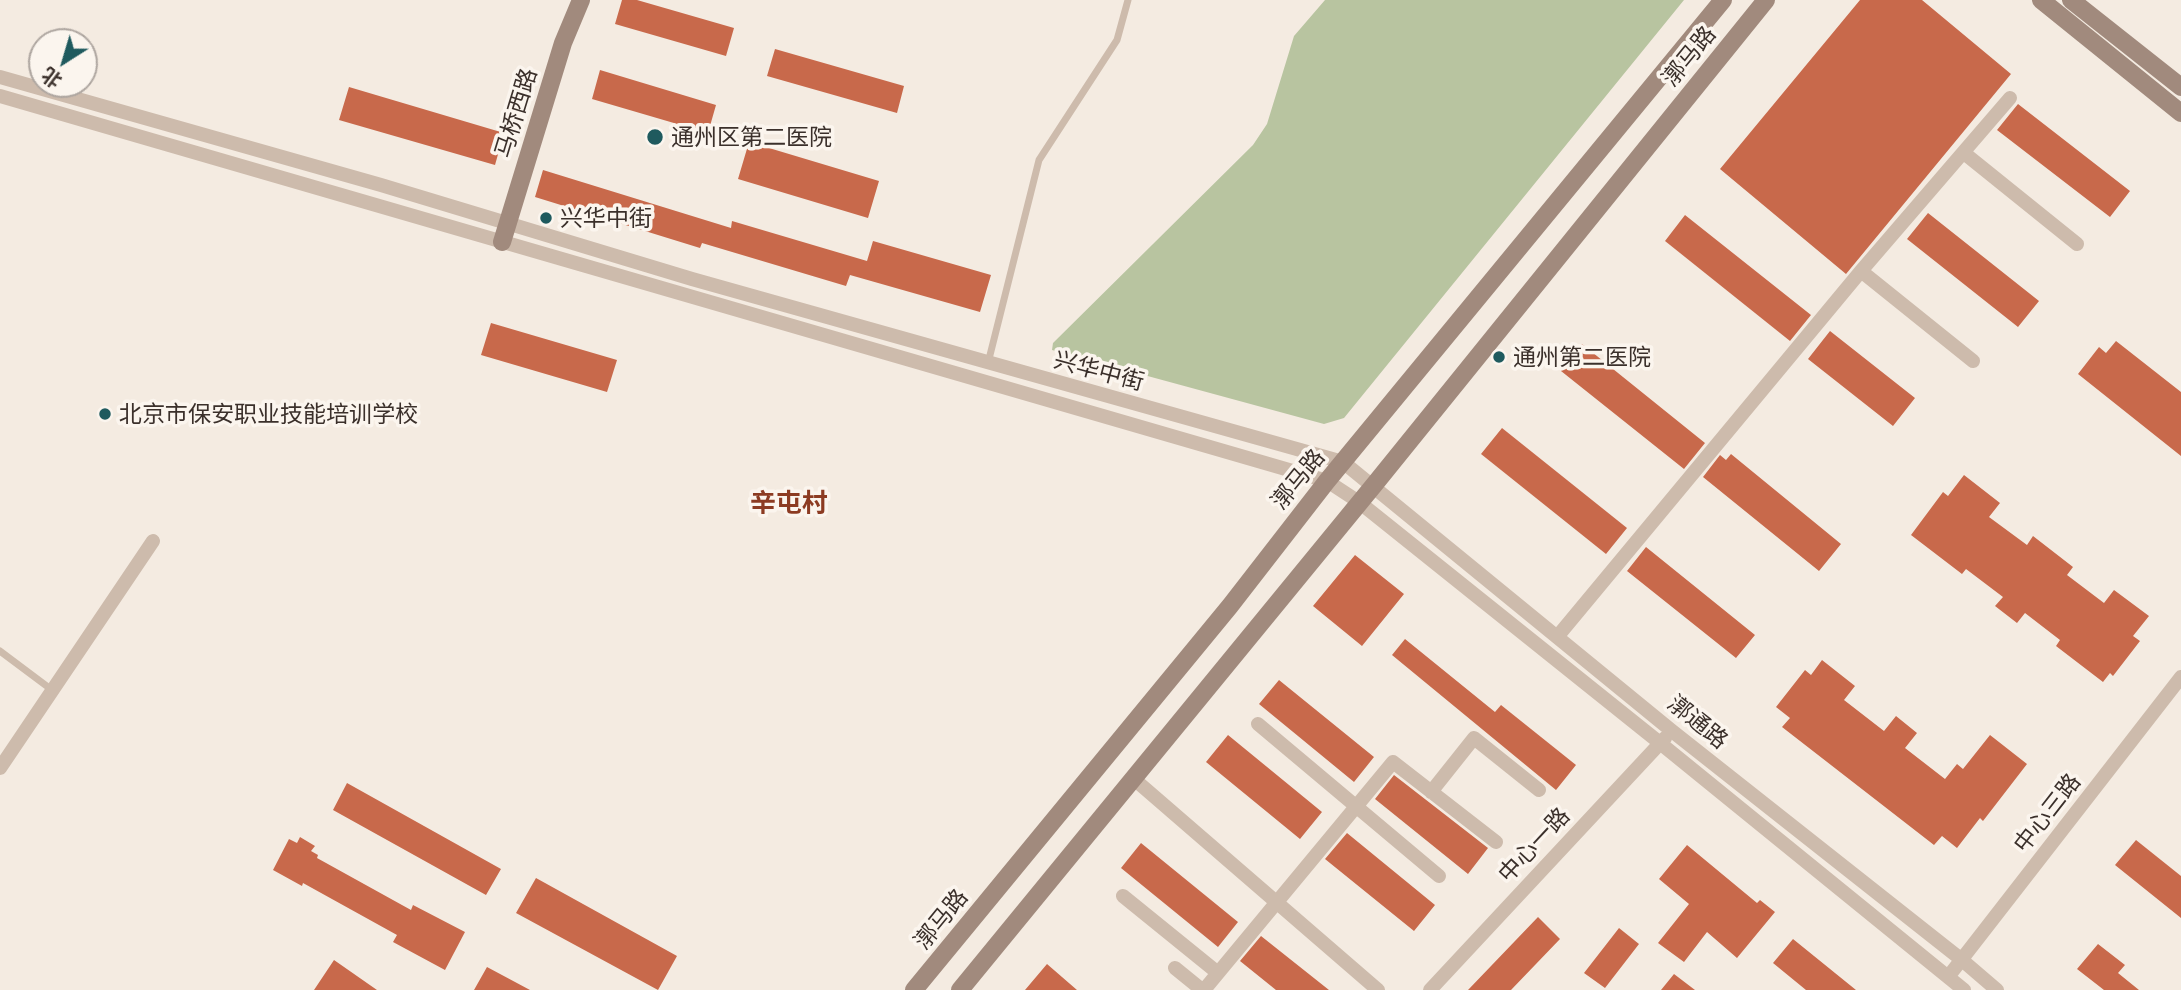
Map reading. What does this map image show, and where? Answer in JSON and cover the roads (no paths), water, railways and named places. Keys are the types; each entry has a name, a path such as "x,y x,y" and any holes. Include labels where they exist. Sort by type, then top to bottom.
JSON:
{"main road":[{"name":"马桥西路","path":"502,242 563,43 581,0"},
{"name":"漷马路","path":"915,990 1221,616 1343,462 1723,0"},
{"name":"漷马路","path":"960,990 1374,485 1766,0"},
{"path":"2040,0 2181,113"},
{"path":"2071,0 2181,87"}],"street":[{"name":"兴华中街","path":"0,76 988,364 1343,462 1374,485"},
{"name":"兴华中街","path":"0,96 1328,481 1359,502"},
{"path":"1557,637 1861,271 2010,97"},
{"path":"1964,153 2077,244"},
{"path":"1861,271 1973,361"},
{"name":"漷通路","path":"1374,485 1672,731 1997,990"},
{"name":"漷通路","path":"1359,502 1964,990"},
{"path":"0,768 153,541"},
{"name":"中心三路","path":"1948,977 2181,677"},
{"path":"1258,724 1439,876"},
{"name":"中心一路","path":"1430,990 1672,731"},
{"path":"1431,792 1474,738 1539,790"},
{"path":"1175,968 1207,989 1393,762 1496,842"},
{"path":"1134,779 1378,990"},
{"path":"1123,896 1218,973"}],"lane":[{"path":"988,364 1039,160 1117,40 1128,0"},
{"path":"0,651 52,690"}],"place":[{"name":"通州区第二医院","path":"655,137"},
{"name":"兴华中街","path":"546,218"},
{"name":"通州第二医院","path":"1499,357"},
{"name":"北京市保安职业技能培训学校","path":"105,414"}],"district":[{"name":"辛屯村","path":"789,503"}]}
